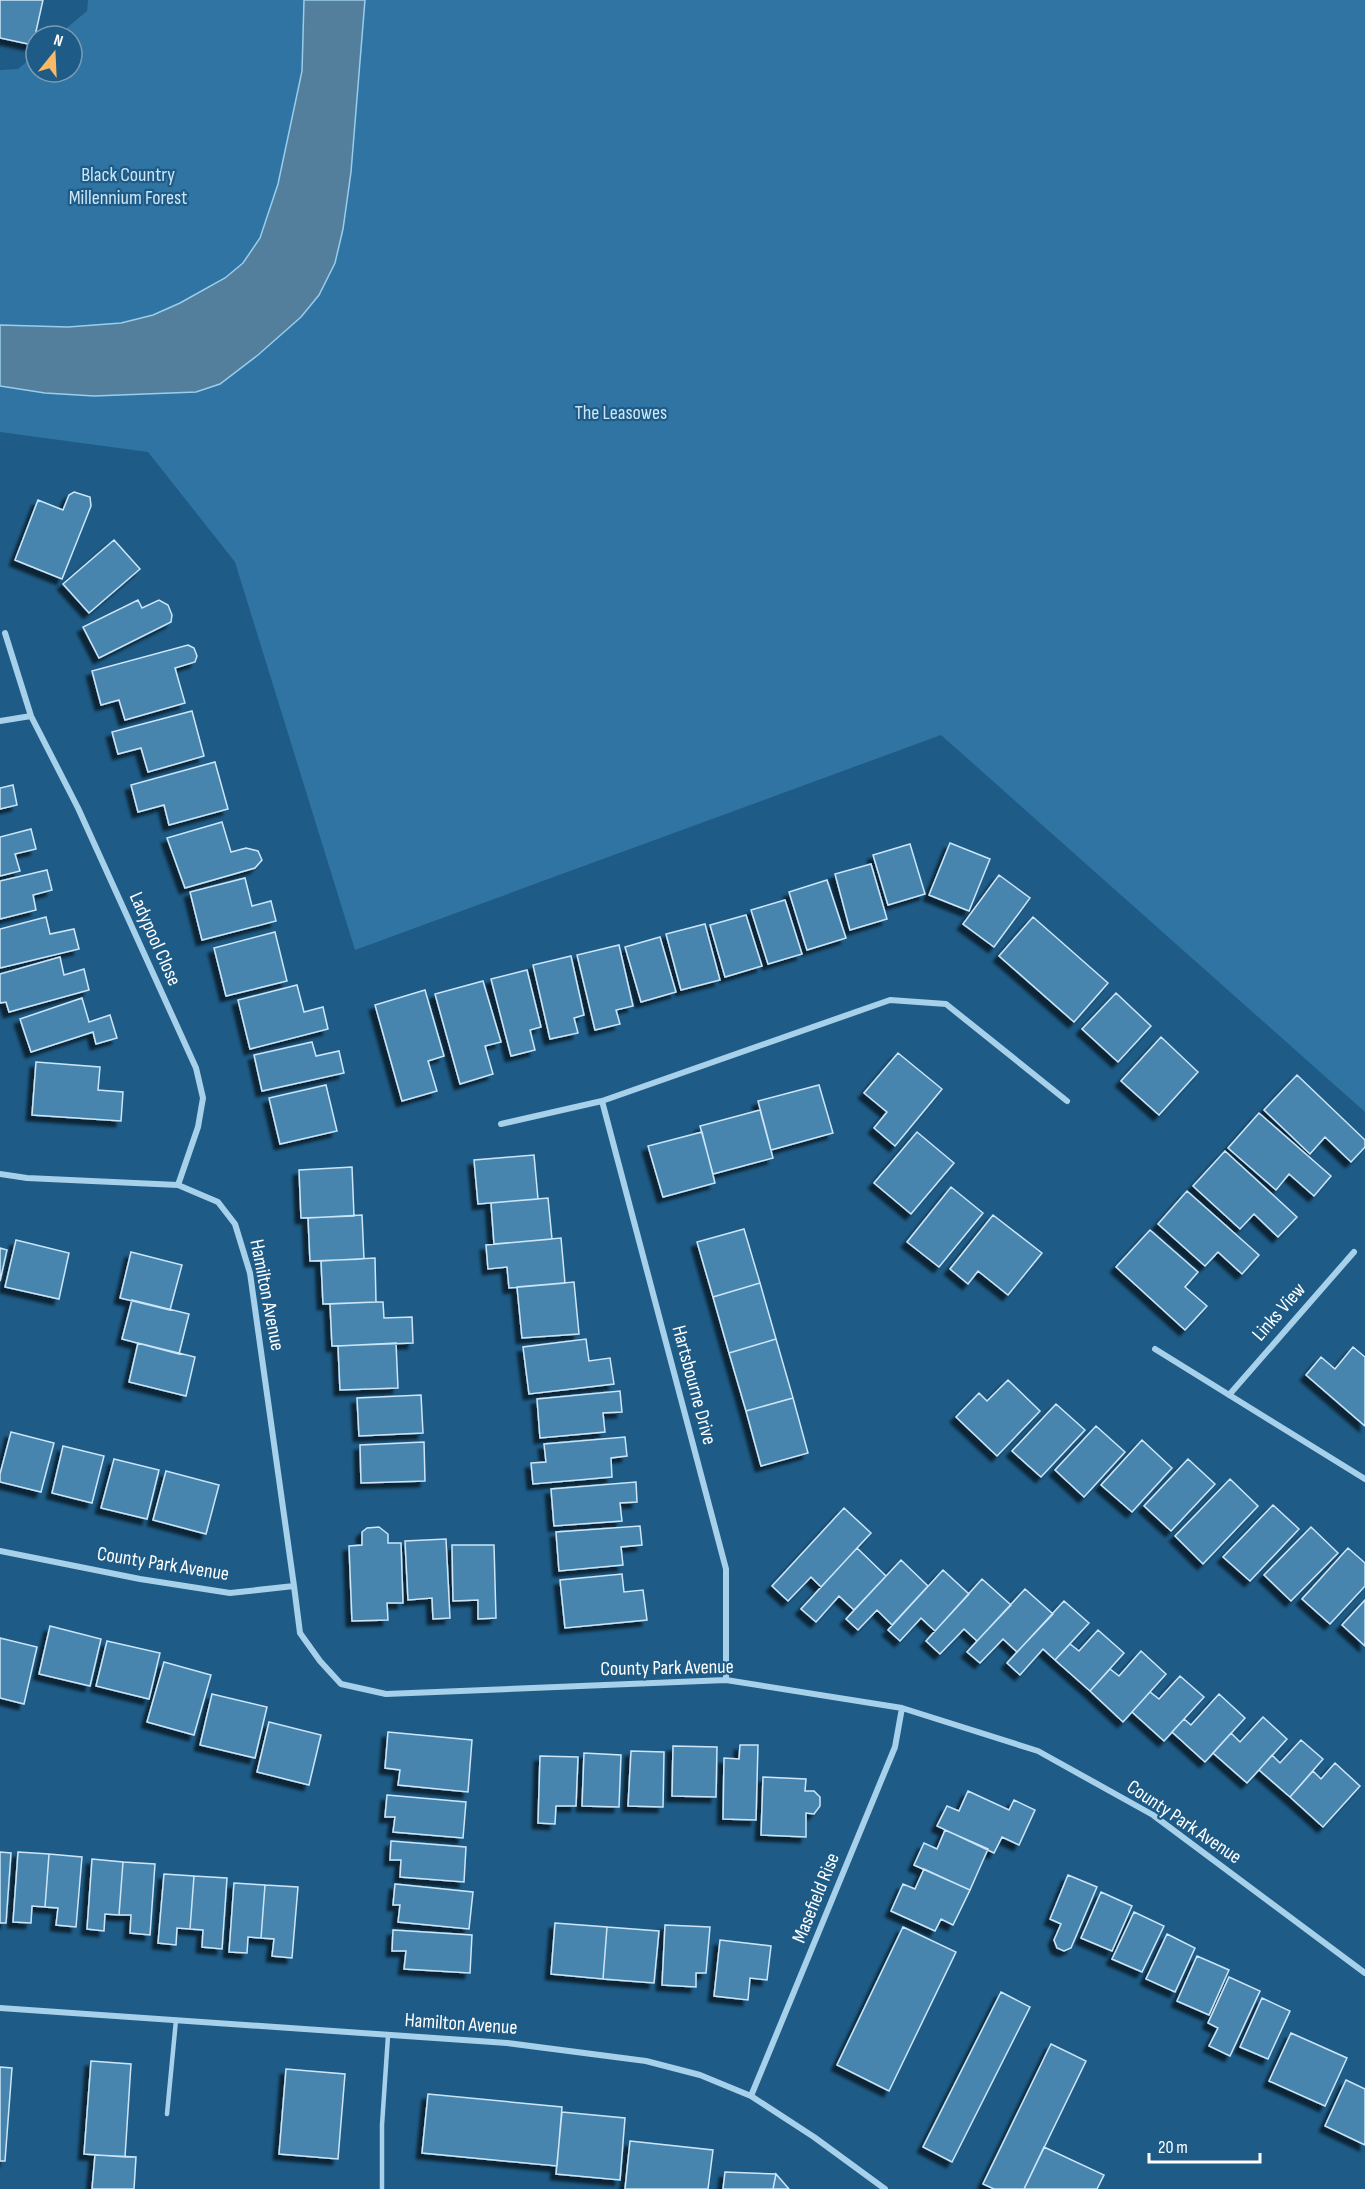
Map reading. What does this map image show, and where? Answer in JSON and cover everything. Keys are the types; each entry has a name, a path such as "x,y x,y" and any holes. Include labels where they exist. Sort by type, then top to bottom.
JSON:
{"street":[{"name":"Ladypool Close","path":"5,633 31,716 78,808 196,1068 203,1098 198,1127 178,1185"},
{"path":"0,721 31,716"},
{"path":"501,1124 602,1101 890,1000 946,1004 1067,1101"},
{"name":"Hartsbourne Drive","path":"602,1101 726,1569 726,1680"},
{"name":"Hamilton Avenue","path":"0,1174 27,1178 178,1185 218,1202 235,1224 250,1273 294,1586"},
{"name":"Links View","path":"1229,1395 1354,1252"},
{"path":"1155,1349 1365,1479"},
{"name":"County Park Avenue","path":"0,1551 140,1579 230,1593 294,1586 300,1634 320,1661 341,1684 386,1694 726,1680 902,1708 1038,1751 1153,1815 1365,1973"},
{"name":"Masefield Rise","path":"751,2096 895,1747 902,1708"},
{"name":"Hamilton Avenue","path":"0,2008 507,2043 646,2061 700,2075 751,2096 814,2137 885,2189"}],"lane":[{"path":"167,2114 176,2020"},
{"path":"382,2189 382,2125 388,2036"}],"green space":[{"name":"The Leasowes","path":"88,0 1365,0 1365,1112 941,735 355,950 235,562 148,452 0,432 0,70 18,69 24,64 24,84 84,84 84,24 71,24 87,11"}],"shaded area":[{"path":"304,0 365,0 351,172 343,229 335,263 319,295 301,317 258,355 220,384 196,392 94,396 45,393 0,386 0,325 68,327 121,323 153,315 225,278 243,263 260,238 278,184 302,71"}],"building":[{"path":"0,0 43,0 38,24 24,24 24,43 0,38"},
{"path":"74,492 90,497 91,506 62,579 15,560 38,500 63,510 69,495"},
{"path":"114,540 140,569 89,613 63,584"},
{"path":"138,600 142,608 159,600 168,605 172,615 171,622 99,658 83,627"},
{"path":"188,645 194,648 197,656 195,662 175,668 185,703 125,720 119,700 101,705 92,671"},
{"path":"192,711 204,756 148,772 141,748 118,754 112,732"},
{"path":"215,762 228,809 169,825 164,805 138,812 131,785"},
{"path":"13,785 17,805 0,809 0,788"},
{"path":"222,822 231,852 246,848 258,851 262,860 255,868 185,888 167,838"},
{"path":"31,829 36,849 15,854 20,871 0,876 0,837"},
{"path":"950,843 990,859 969,911 929,895"},
{"path":"910,844 925,894 888,905 873,855"},
{"path":"871,864 887,919 850,930 835,874"},
{"path":"47,870 52,890 33,895 36,910 0,919 0,881"},
{"path":"999,875 1030,898 994,947 963,924"},
{"path":"245,878 252,906 271,901 276,921 202,940 190,892"},
{"path":"827,880 846,938 807,950 789,892"},
{"path":"785,900 802,954 768,964 751,910"},
{"path":"746,915 762,966 725,977 710,925"},
{"path":"46,917 50,934 74,929 79,949 0,968 0,929"},
{"path":"1033,917 1108,983 1074,1022 999,956"},
{"path":"705,924 720,980 681,990 666,934"},
{"path":"275,932 287,981 226,996 214,948"},
{"path":"660,937 676,992 641,1002 625,947"},
{"path":"619,945 633,1006 616,1010 620,1024 595,1030 577,955"},
{"path":"571,956 584,1015 574,1018 578,1033 550,1039 533,965"},
{"path":"60,957 64,975 84,969 89,990 9,1012 6,1002 0,1003 0,974"},
{"path":"527,970 541,1027 530,1030 535,1050 511,1056 491,979"},
{"path":"483,981 501,1042 485,1046 493,1074 460,1084 435,994"},
{"path":"297,985 304,1012 323,1007 328,1029 250,1049 238,1000"},
{"path":"425,990 444,1056 428,1061 437,1091 402,1101 375,1005"},
{"path":"1116,993 1151,1026 1118,1062 1082,1029"},
{"path":"82,998 89,1022 110,1015 117,1038 96,1044 93,1032 31,1052 20,1019"},
{"path":"1161,1037 1198,1072 1159,1115 1121,1081"},
{"path":"312,1042 316,1056 339,1051 344,1073 262,1091 254,1055"},
{"path":"898,1053 942,1089 895,1146 874,1128 887,1112 864,1093"},
{"path":"36,1062 100,1067 98,1090 123,1092 121,1121 32,1115"},
{"path":"1297,1075 1365,1140 1365,1147 1351,1162 1325,1137 1310,1154 1264,1110"},
{"path":"326,1085 337,1131 280,1144 269,1098"},
{"path":"819,1085 833,1133 771,1150 758,1101"},
{"path":"760,1110 773,1158 713,1174 700,1126"},
{"path":"1259,1113 1331,1176 1314,1196 1289,1174 1276,1190 1228,1148"},
{"path":"702,1132 715,1183 663,1197 648,1146"},
{"path":"917,1132 954,1163 911,1214 874,1183"},
{"path":"1225,1151 1297,1217 1278,1237 1254,1214 1240,1229 1193,1186"},
{"path":"534,1155 538,1199 478,1204 474,1160"},
{"path":"352,1167 354,1216 301,1218 299,1170"},
{"path":"951,1187 983,1213 939,1267 907,1242"},
{"path":"1187,1191 1259,1255 1242,1274 1218,1252 1205,1266 1158,1224"},
{"path":"548,1198 552,1239 494,1244 491,1203"},
{"path":"362,1215 364,1259 310,1261 308,1218"},
{"path":"993,1215 1042,1253 1008,1295 978,1271 968,1284 950,1269"},
{"path":"744,1229 760,1283 713,1297 697,1242"},
{"path":"1150,1230 1198,1272 1185,1287 1207,1306 1185,1330 1116,1267"},
{"path":"561,1238 565,1283 509,1288 507,1267 488,1269 486,1245"},
{"path":"16,1240 69,1253 59,1299 5,1287"},
{"path":"0,1248 7,1250 0,1281"},
{"path":"131,1252 182,1265 170,1310 120,1298"},
{"path":"375,1258 376,1302 323,1304 321,1261"},
{"path":"574,1282 579,1334 522,1338 517,1287"},
{"path":"760,1283 776,1339 729,1353 713,1297"},
{"path":"132,1300 189,1314 179,1354 122,1339"},
{"path":"383,1302 384,1318 412,1317 413,1343 332,1346 330,1304"},
{"path":"586,1339 589,1361 610,1358 614,1384 529,1394 523,1347"},
{"path":"776,1339 793,1398 746,1411 729,1353"},
{"path":"138,1343 195,1357 186,1396 129,1382"},
{"path":"396,1343 398,1388 340,1390 338,1346"},
{"path":"1353,1347 1365,1357 1365,1426 1306,1375 1321,1357 1335,1369"},
{"path":"1008,1380 1040,1411 997,1456 956,1417 979,1393 987,1401"},
{"path":"620,1391 622,1412 603,1413 605,1432 540,1438 537,1399"},
{"path":"421,1395 423,1433 359,1436 357,1398"},
{"path":"793,1398 808,1453 761,1466 746,1411"},
{"path":"1056,1404 1085,1430 1041,1477 1012,1451"},
{"path":"1096,1426 1125,1452 1084,1497 1055,1470"},
{"path":"11,1432 54,1443 41,1492 0,1482"},
{"path":"625,1437 627,1456 611,1458 612,1477 533,1484 531,1463 546,1462 544,1444"},
{"path":"1142,1440 1172,1468 1132,1512 1101,1485"},
{"path":"424,1442 425,1481 361,1483 360,1445"},
{"path":"63,1446 104,1456 92,1503 52,1493"},
{"path":"114,1459 159,1470 147,1519 101,1508"},
{"path":"1188,1459 1215,1484 1171,1531 1144,1506"},
{"path":"166,1471 219,1485 206,1534 153,1520"},
{"path":"1230,1479 1258,1506 1203,1564 1175,1536"},
{"path":"636,1482 637,1502 620,1503 622,1521 554,1526 551,1489"},
{"path":"1273,1505 1299,1529 1250,1581 1223,1557"},
{"path":"844,1508 871,1533 821,1587 811,1577 788,1601 772,1586"},
{"path":"640,1526 642,1545 621,1547 623,1565 559,1571 556,1532"},
{"path":"379,1527 388,1534 388,1543 401,1543 403,1603 387,1603 388,1620 352,1621 349,1546 362,1545 362,1532 367,1528"},
{"path":"1311,1527 1338,1553 1291,1601 1264,1575"},
{"path":"446,1539 450,1618 433,1619 432,1598 408,1600 405,1541"},
{"path":"452,1545 494,1545 496,1618 478,1619 478,1600 453,1601"},
{"path":"857,1548 886,1576 854,1610 839,1596 816,1622 801,1609"},
{"path":"1348,1548 1365,1563 1365,1586 1330,1624 1302,1599"},
{"path":"901,1560 928,1586 892,1625 877,1610 858,1630 846,1619"},
{"path":"943,1570 969,1594 935,1631 921,1618 900,1641 888,1630"},
{"path":"622,1574 624,1592 643,1590 647,1620 565,1628 560,1580"},
{"path":"982,1579 1011,1605 977,1641 964,1629 940,1654 926,1641"},
{"path":"1025,1589 1053,1614 1017,1652 1003,1639 980,1663 967,1652"},
{"path":"1365,1600 1365,1646 1342,1625"},
{"path":"1064,1601 1089,1623 1055,1660 1043,1649 1020,1675 1007,1663"},
{"path":"50,1626 101,1639 90,1686 39,1674"},
{"path":"1098,1630 1124,1653 1090,1691 1055,1660 1070,1644 1079,1651"},
{"path":"0,1638 37,1647 24,1704 0,1698"},
{"path":"107,1641 160,1653 149,1699 96,1686"},
{"path":"1141,1651 1166,1674 1123,1722 1090,1691 1110,1669 1119,1676"},
{"path":"164,1662 211,1675 194,1735 147,1722"},
{"path":"1180,1676 1204,1697 1164,1741 1132,1712 1150,1692 1159,1699"},
{"path":"212,1694 267,1707 255,1758 200,1745"},
{"path":"1219,1694 1245,1718 1205,1762 1172,1732 1184,1719 1191,1725"},
{"path":"1263,1717 1287,1739 1247,1783 1213,1753 1231,1733 1240,1742"},
{"path":"269,1722 321,1735 309,1785 257,1772"},
{"path":"388,1732 472,1740 468,1792 398,1785 400,1770 385,1768"},
{"path":"1301,1740 1323,1759 1290,1797 1259,1770 1272,1755 1280,1763"},
{"path":"740,1745 758,1745 756,1820 723,1819 724,1758 739,1759"},
{"path":"673,1746 717,1747 716,1797 672,1796"},
{"path":"631,1751 664,1752 663,1807 628,1806"},
{"path":"584,1753 621,1755 619,1807 582,1806"},
{"path":"540,1756 578,1757 576,1806 556,1806 555,1824 538,1823"},
{"path":"1335,1763 1360,1786 1323,1827 1290,1797 1313,1771 1321,1779"},
{"path":"763,1777 806,1779 805,1791 814,1791 820,1797 820,1806 814,1814 806,1813 806,1837 761,1835"},
{"path":"968,1791 1009,1810 1014,1800 1035,1810 1019,1845 1002,1837 994,1853 937,1826 947,1806 959,1811"},
{"path":"387,1795 466,1802 463,1838 393,1832 395,1817 385,1817"},
{"path":"945,1830 988,1849 970,1890 914,1865 924,1843 937,1849"},
{"path":"391,1841 466,1847 464,1882 400,1877 401,1860 390,1860"},
{"path":"0,1852 11,1853 6,1923 0,1923"},
{"path":"18,1852 49,1854 45,1907 32,1906 31,1923 13,1922"},
{"path":"49,1854 82,1857 76,1927 56,1925 58,1908 45,1907"},
{"path":"92,1859 123,1862 119,1915 105,1914 104,1931 87,1929"},
{"path":"123,1862 155,1864 150,1935 130,1933 131,1915 119,1915"},
{"path":"924,1869 970,1890 953,1925 941,1919 935,1931 891,1911 903,1884 915,1889"},
{"path":"164,1874 194,1876 190,1929 177,1928 176,1945 158,1943"},
{"path":"1068,1875 1097,1887 1071,1948 1064,1951 1057,1948 1054,1940 1061,1924 1050,1919"},
{"path":"194,1876 227,1878 222,1949 202,1947 203,1930 190,1929"},
{"path":"234,1883 265,1885 261,1938 248,1937 247,1953 229,1952"},
{"path":"395,1884 473,1892 469,1929 398,1922 400,1905 393,1905"},
{"path":"265,1885 298,1887 292,1958 272,1956 274,1939 261,1938"},
{"path":"1101,1892 1132,1906 1112,1951 1081,1938"},
{"path":"1134,1912 1164,1926 1142,1972 1112,1959"},
{"path":"555,1923 607,1927 603,1979 551,1974"},
{"path":"665,1925 710,1927 706,1973 696,1973 696,1987 662,1985"},
{"path":"607,1927 659,1931 654,1983 603,1979"},
{"path":"903,1927 956,1952 889,2091 837,2065"},
{"path":"393,1930 472,1935 470,1973 404,1969 406,1951 392,1951"},
{"path":"1167,1934 1195,1948 1175,1992 1146,1979"},
{"path":"720,1940 771,1946 767,1980 750,1978 748,2000 714,1996"},
{"path":"1197,1956 1229,1970 1209,2015 1177,2001"},
{"path":"1229,1977 1260,1991 1230,2056 1209,2046 1218,2028 1208,2023"},
{"path":"1001,1992 1030,2007 952,2162 923,2147"},
{"path":"1262,1998 1290,2011 1268,2059 1240,2047"},
{"path":"1291,2033 1347,2058 1325,2106 1269,2081"},
{"path":"1051,2044 1086,2061 1024,2189 994,2189 983,2184"},
{"path":"91,2061 131,2064 125,2157 84,2154"},
{"path":"0,2067 12,2068 5,2161 0,2161"},
{"path":"286,2069 345,2074 338,2159 279,2154"},
{"path":"1346,2080 1365,2089 1365,2145 1325,2126"},
{"path":"428,2094 562,2107 557,2166 422,2153"},
{"path":"562,2112 625,2118 620,2180 556,2174"},
{"path":"630,2141 713,2150 708,2189 625,2189"},
{"path":"1044,2147 1104,2175 1097,2189 1024,2189"},
{"path":"95,2155 136,2157 134,2189 92,2189"},
{"path":"725,2172 776,2174 773,2189 723,2189"},
{"path":"776,2174 789,2189 773,2189"}],"park label":[{"name":"Black Country Millennium Forest","path":"128,186"}]}
